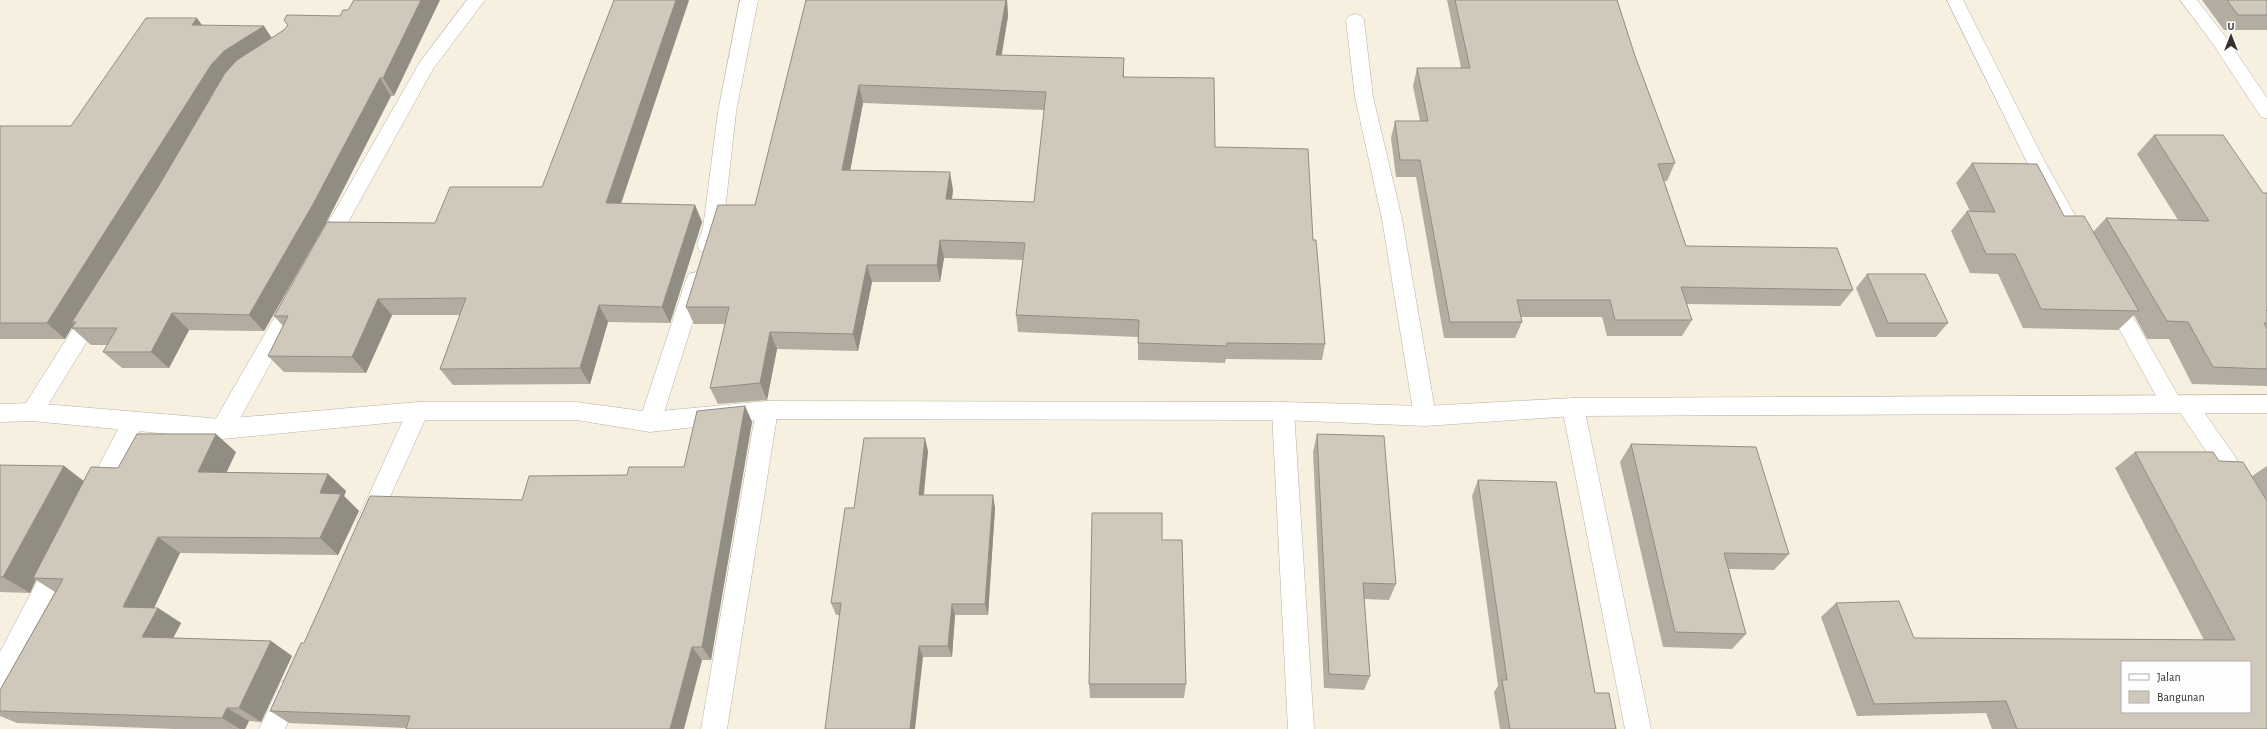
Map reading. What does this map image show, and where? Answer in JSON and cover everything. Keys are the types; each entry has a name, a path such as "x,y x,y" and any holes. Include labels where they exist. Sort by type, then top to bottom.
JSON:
{"street":[{"path":"222,429 426,66 476,0"},
{"path":"650,422 713,228 728,104 749,0"},
{"path":"0,413 32,412 132,423 222,429 418,411 576,410 650,422 767,410 1283,411 1425,416 1573,407 2267,404"},
{"path":"714,729 767,410"},
{"path":"85,515 132,423"},
{"path":"0,678 70,543"}],"lane":[{"path":"1955,0 2036,162 2090,259"},
{"path":"2188,0 2219,40 2267,112"},
{"path":"1355,20 1364,97 1392,219 1425,416"},
{"path":"2102,280 2179,404 2226,462 2267,532"},
{"path":"32,412 103,299"},
{"path":"1573,407 1638,729"},
{"path":"358,541 418,411"},
{"path":"1283,411 1301,729"},
{"path":"272,729 299,671"}],"building":[{"path":"354,0 421,0 383,78 380,78 312,206 249,315 172,313 151,352 103,352 117,328 72,328 76,322 72,322 158,187 225,73 237,60 284,30 288,25 284,20 287,15 340,16 343,10 348,10"},
{"path":"614,0 676,0 606,203 695,205 662,307 599,305 580,368 440,369 466,298 378,299 352,357 268,356 288,316 274,316 327,222 435,223 450,187 542,187"},
{"path":"806,0 1006,0 996,55 1124,58 1123,77 1214,78 1215,147 1308,149 1313,240 1316,240 1325,344 1227,343 1227,346 1138,343 1139,320 1016,315 1025,243 940,240 937,265 867,265 853,334 770,332 760,383 710,388 729,307 686,307 718,205 755,205","holes":["859,85 1046,92 1034,202 946,199 950,172 842,170"]},
{"path":"1455,0 1617,0 1635,56 1675,163 1658,164 1686,246 1837,248 1853,290 1681,287 1692,320 1615,320 1610,300 1517,300 1522,322 1450,322 1420,160 1400,160 1395,121 1428,121 1417,68 1470,68"},
{"path":"2227,0 2267,0 2267,15 2238,15"},
{"path":"146,18 197,18 192,25 264,26 224,51 211,65 47,323 0,323 0,126 71,126"},
{"path":"2154,135 2223,135 2263,193 2267,193 2267,323 2264,323 2267,329 2267,369 2213,367 2188,322 2167,321 2106,218 2209,221"},
{"path":"1972,163 2037,164 2064,216 2084,216 2139,311 2041,309 2015,254 1986,254 1967,211 1995,212"},
{"path":"1867,274 1925,274 1948,323 1888,323"},
{"path":"745,406 702,647 692,647 670,729 406,729 410,716 270,711 301,643 304,643 370,496 522,500 529,476 627,475 629,467 684,467 697,411"},
{"path":"137,434 216,434 198,472 328,474 320,493 341,494 320,538 158,537 123,607 158,608 142,637 271,641 239,708 227,708 222,718 0,711 0,690 63,579 33,578 91,467 118,468"},
{"path":"1317,434 1384,436 1396,584 1363,583 1370,676 1329,674"},
{"path":"864,438 925,438 919,495 993,495 985,604 952,604 948,646 919,646 910,729 825,729 841,603 831,603 845,508 854,508"},
{"path":"1631,444 1756,447 1789,554 1724,553 1746,634 1675,632"},
{"path":"2135,452 2213,452 2219,461 2243,462 2267,501 2267,729 2017,729 2006,701 1874,704 1836,603 1899,601 1914,638 2235,640"},
{"path":"0,465 64,466 3,577 0,577"},
{"path":"1478,480 1556,482 1595,693 1609,693 1616,729 1510,729 1502,680 1507,680"},
{"path":"1092,513 1162,513 1162,540 1182,540 1186,684 1089,684"}]}
